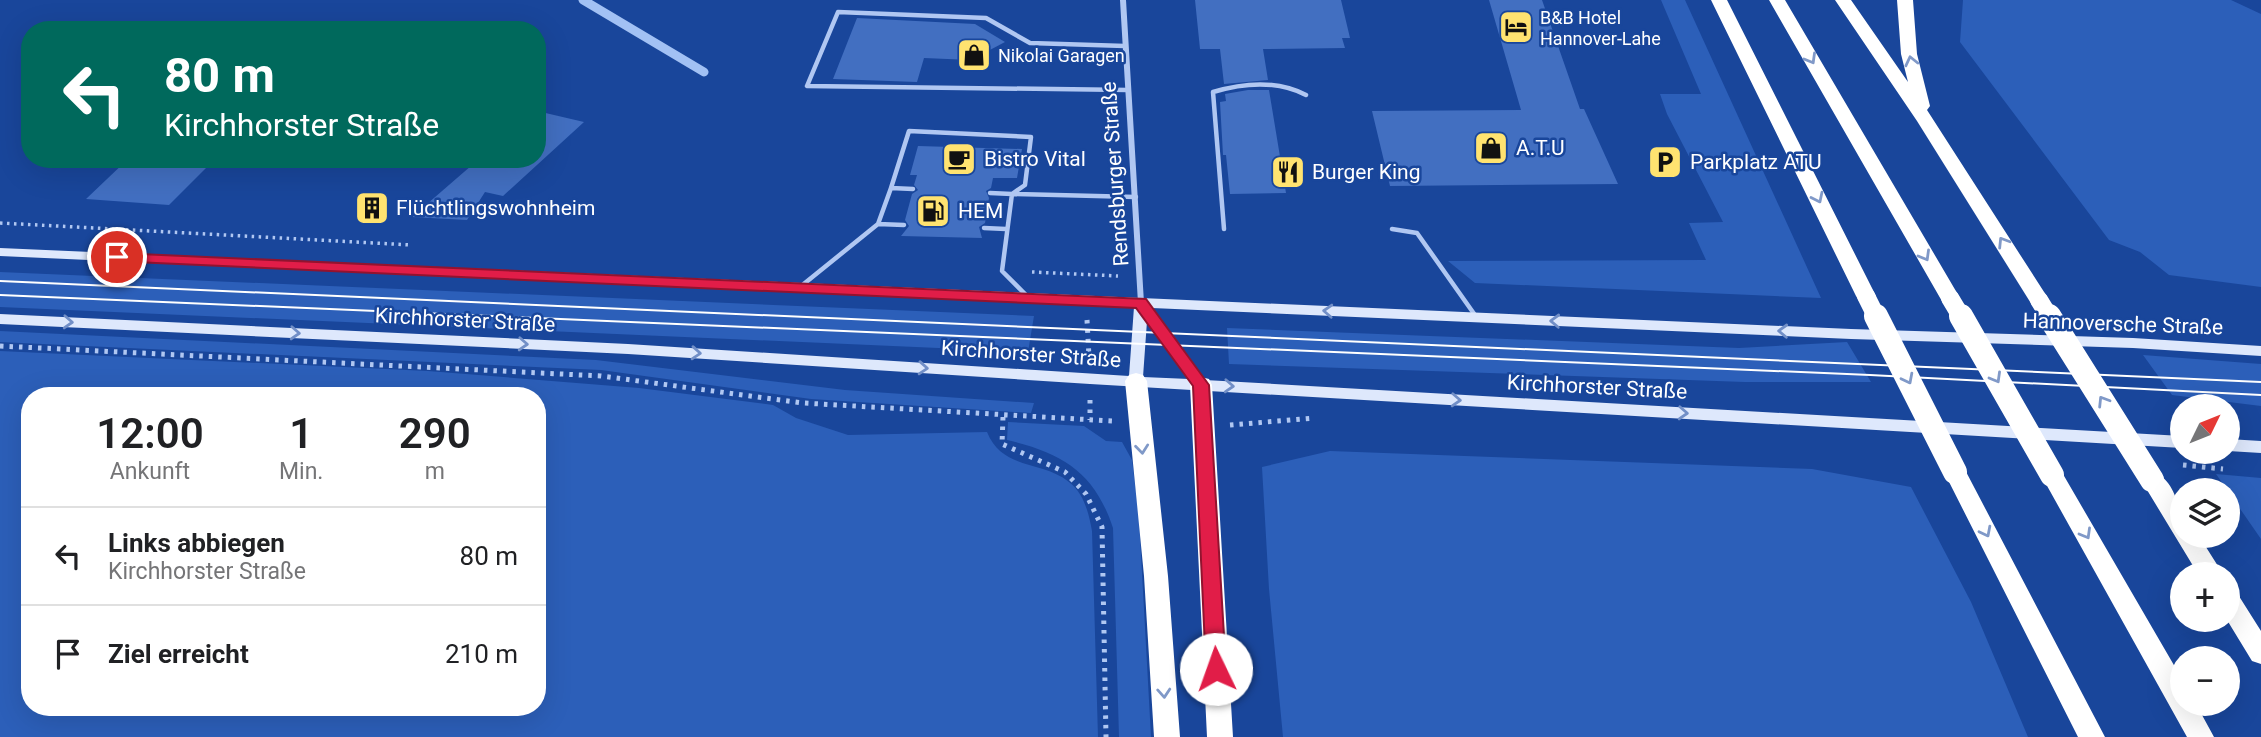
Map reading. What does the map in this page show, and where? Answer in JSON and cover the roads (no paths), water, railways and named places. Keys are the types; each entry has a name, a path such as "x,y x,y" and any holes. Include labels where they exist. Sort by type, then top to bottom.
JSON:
{"highway":[{"path":"1719,0 1955,472 2092,737"},
{"path":"1777,0 2170,682"},
{"path":"1843,0 1926,121 2170,509"},
{"path":"1905,0 1909,54 1926,121"},
{"path":"1136,381 1156,576 1167,737"},
{"path":"1201,385 1220,737"},
{"path":"2240,619 2261,653"},
{"path":"2190,716 2202,737"}],"main road":[{"path":"0,251 1477,317"},
{"path":"1136,381 1141,303"},
{"path":"1141,303 1201,385"},
{"name":"Hannoversche Straße","path":"1477,317 1984,340 2133,343 2261,351"},
{"name":"Kirchhorster Straße","path":"0,318 628,349 1090,379 2170,441"},
{"path":"2240,446 2261,447"}],"street":[{"name":"Rendsburger Straße","path":"1123,0 1141,303"}],"lane":[{"path":"1125,46 1030,43 986,18 838,12 807,86 1128,90"},
{"path":"1224,229 1213,92 1226,87 1294,86 1306,95"},
{"path":"798,288 832,264 878,224 909,131 1031,137 1025,185 1012,194 1002,271 1030,298"},
{"path":"891,188 913,189"},
{"path":"990,193 1136,197"},
{"path":"878,224 904,225"},
{"path":"984,228 1006,229"},
{"path":"1392,229 1417,233 1477,317"}],"waterway":[{"path":"583,0 704,72"}],"tram line":[{"path":"0,281 2261,382"},
{"path":"0,295 1870,375 2261,395"}],"place":[{"name":"B&B Hotel Hannover-Lahe","path":"1516,27"},
{"name":"Nikolai Garagen","path":"974,55"},
{"name":"A.T.U","path":"1491,148"},
{"name":"Bistro Vital","path":"959,159"},
{"name":"Parkplatz ATU","path":"1665,162"},
{"name":"Burger King","path":"1288,172"},
{"name":"Flüchtlingswohnheim","path":"372,208"},
{"name":"HEM","path":"933,211"}]}
